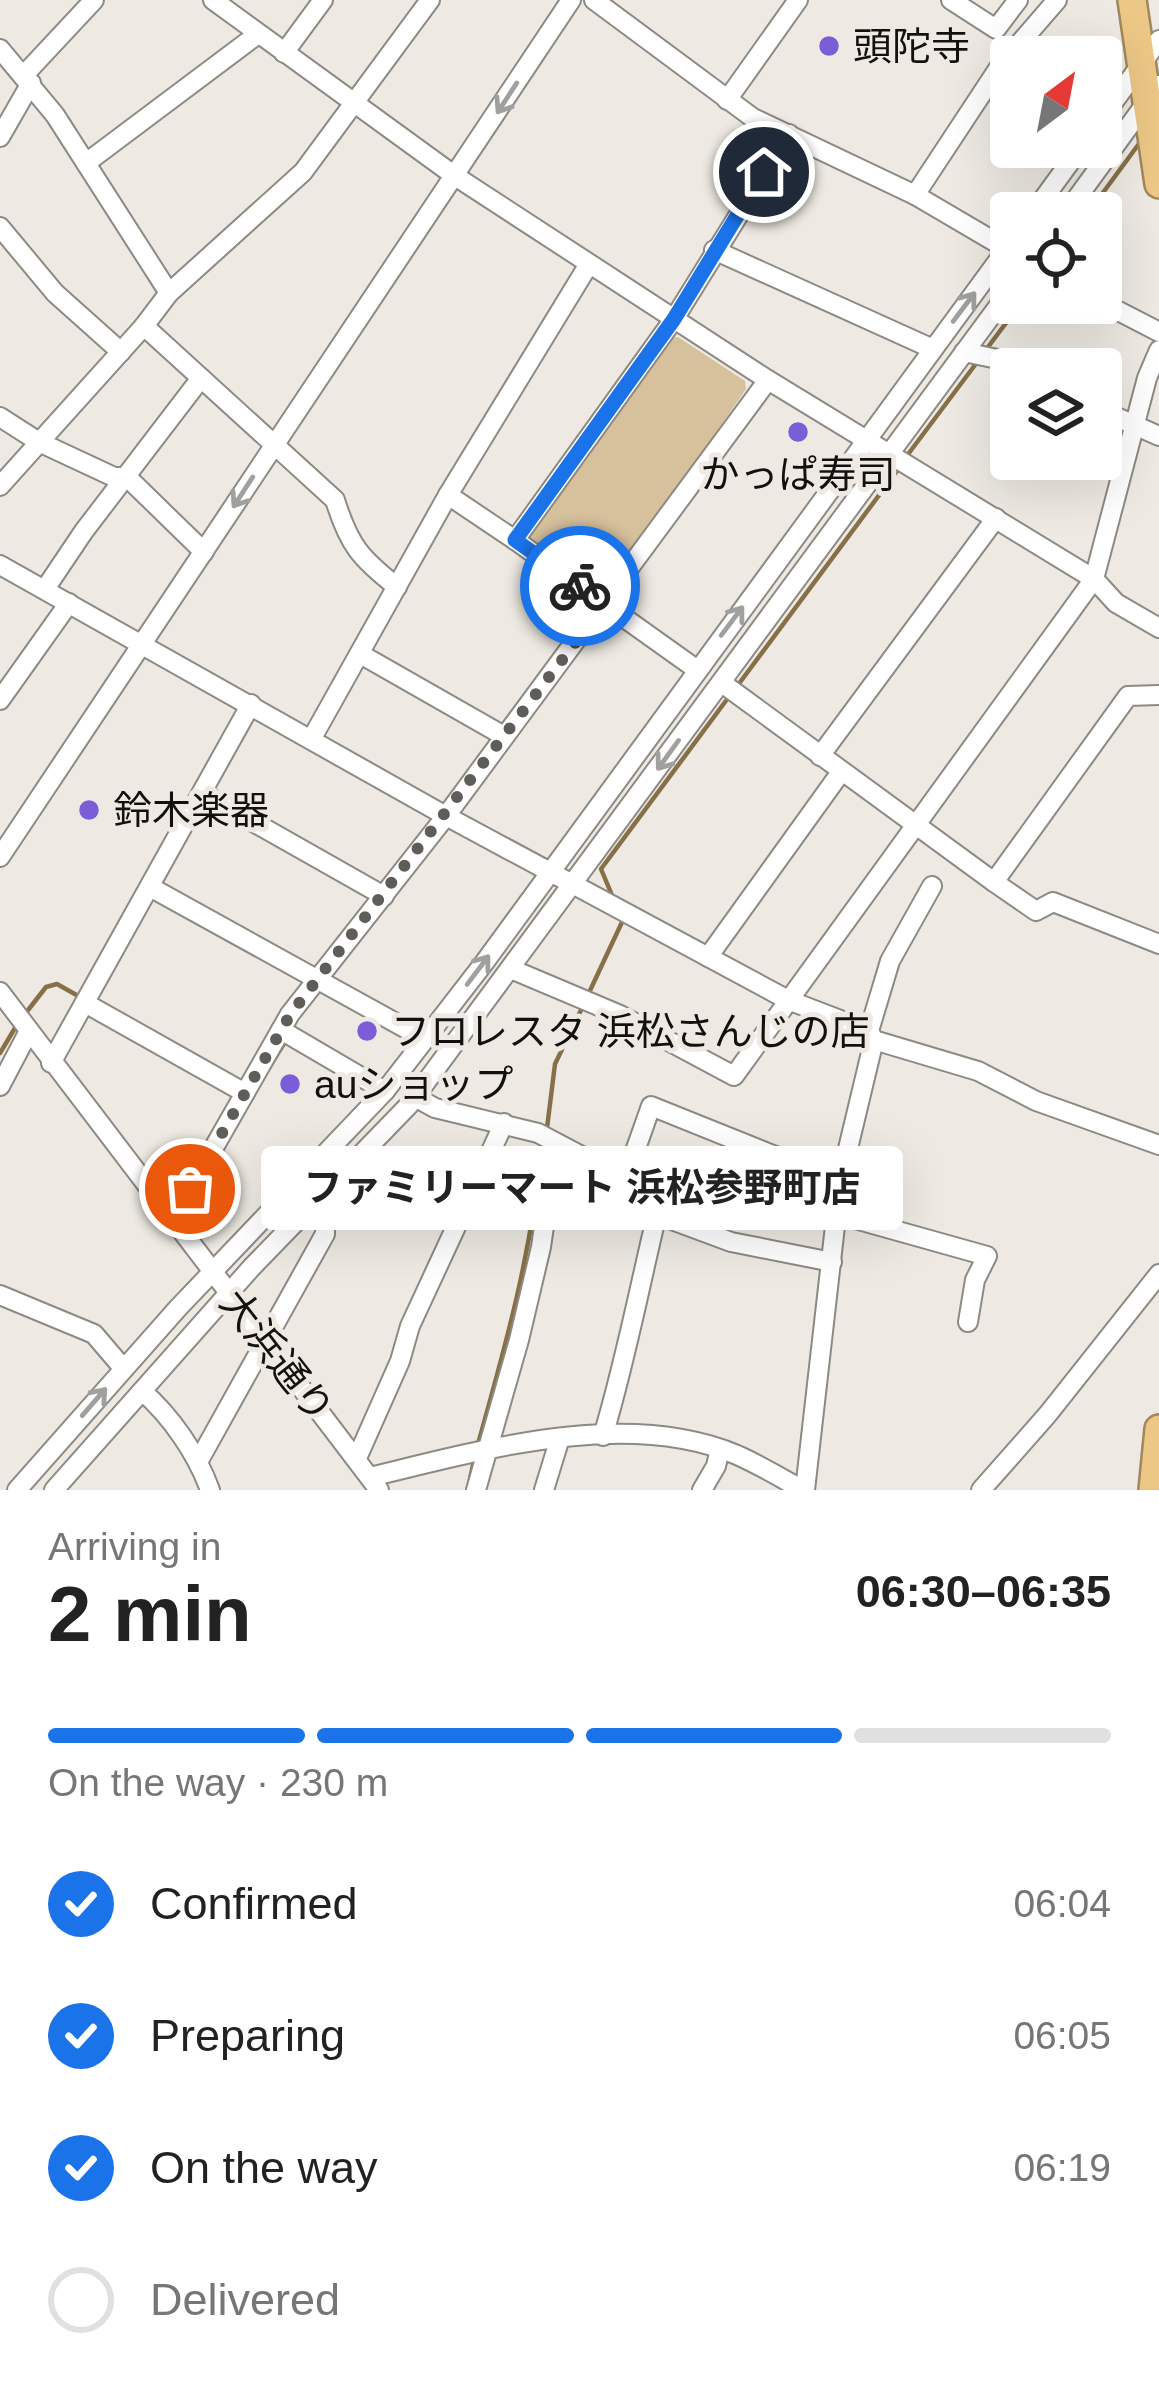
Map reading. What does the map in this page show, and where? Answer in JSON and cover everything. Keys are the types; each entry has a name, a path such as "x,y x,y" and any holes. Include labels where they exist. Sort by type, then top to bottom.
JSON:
{"highway":[{"path":"1132,0 1148,84 1159,184"},
{"path":"1153,1490 1159,1429"}],"street":[{"path":"0,137 27,79 94,0"},
{"path":"213,0 455,176 768,380 1094,579 1116,603 1159,628"},
{"path":"284,52 323,0"},
{"path":"0,486 169,293 303,172 430,0"},
{"path":"0,857 571,0"},
{"path":"594,0 727,100 990,236"},
{"path":"727,100 798,0"},
{"path":"951,0 996,29 1018,0"},
{"path":"915,195 1000,67 1057,0"},
{"path":"86,163 258,34"},
{"path":"1079,192 1148,84 1159,40"},
{"path":"0,49 86,163 169,293"},
{"path":"1122,103 1148,84"},
{"path":"515,540 674,319 789,134"},
{"path":"0,227 55,293 121,352"},
{"path":"714,250 933,349"},
{"path":"312,738 448,495 589,264"},
{"path":"0,1484 15,1490 123,1368 385,1091 990,272"},
{"path":"1122,313 1159,332"},
{"path":"55,1490 228,1295 415,1097 990,317"},
{"path":"144,326 334,500 355,550 397,587"},
{"path":"511,969 620,1015 734,1076 1094,579 1159,350"},
{"path":"964,352 990,357"},
{"path":"45,589 201,378"},
{"path":"172,1221 281,1030 605,604 768,380"},
{"path":"0,417 39,442 114,477 127,477 204,552"},
{"path":"1122,419 1159,436"},
{"path":"448,495 696,670"},
{"path":"820,756 996,518"},
{"path":"0,565 446,816 788,1000 978,1071 1036,1101 1159,1145"},
{"path":"0,700 69,603"},
{"path":"362,655 504,736"},
{"path":"722,683 1036,911 1052,902 1159,944"},
{"path":"994,882 1128,696 1159,695"},
{"path":"52,1063 251,704"},
{"path":"708,957 841,772"},
{"path":"202,793 384,896"},
{"path":"374,1485 485,1449 560,1438 653,1434 720,1449 804,1490 840,1182 890,961 932,886"},
{"path":"150,887 425,1039"},
{"name":"大浜通り","path":"0,992 374,1485"},
{"path":"85,1003 245,1093"},
{"path":"281,1030 385,1091"},
{"path":"0,1086 28,1031"},
{"path":"415,1097 435,1108 538,1133 610,1171 626,1203 730,1242 832,1262"},
{"path":"620,1191 651,1106 840,1182"},
{"path":"357,1458 400,1361 410,1326 504,1123"},
{"path":"476,1490 520,1340 541,1247 556,1144"},
{"path":"198,1462 325,1234 325,1225 308,1210"},
{"path":"604,1436 657,1214"},
{"path":"837,1214 987,1256 975,1280 968,1322"},
{"path":"981,1490 1159,1274"},
{"path":"0,1295 94,1334 123,1368"},
{"path":"142,1391 157,1404 198,1462 210,1490"},
{"path":"544,1490 560,1438"},
{"path":"702,1490 720,1449"}],"shaded area":[{"path":"678,337 745,381 746,389 606,591 599,592 528,540 527,533 669,338"}],"waterway":[{"path":"1103,192 1141,141"},
{"path":"985,351 1005,324"},
{"path":"906,457 978,361"},
{"path":"735,689 900,467"},
{"path":"614,900 601,869 728,698"},
{"path":"587,997 623,920 621,915"},
{"path":"25,1014 46,987 57,984 80,997"},
{"path":"547,1128 555,1064 582,1008"},
{"path":"0,1053 18,1023"},
{"path":"251,1096 285,1042"},
{"path":"478,1444 525,1259 542,1144"},
{"path":"469,1484 474,1460"}],"way so far":[{"path":"190,1189 290,1015 605,604 580,586"}],"place":[{"name":"頭陀寺","path":"829,46"},
{"name":"かっぱ寿司","path":"798,432"},
{"name":"鈴木楽器","path":"89,810"},
{"name":"フロレスタ 浜松さんじの店","path":"367,1031"},
{"name":"auショップ","path":"290,1084"},
{"name":"ファミリーマート 浜松参野町店","path":"190,1189"}],"route":[{"path":"580,586 515,540 674,319 764,172"}]}
